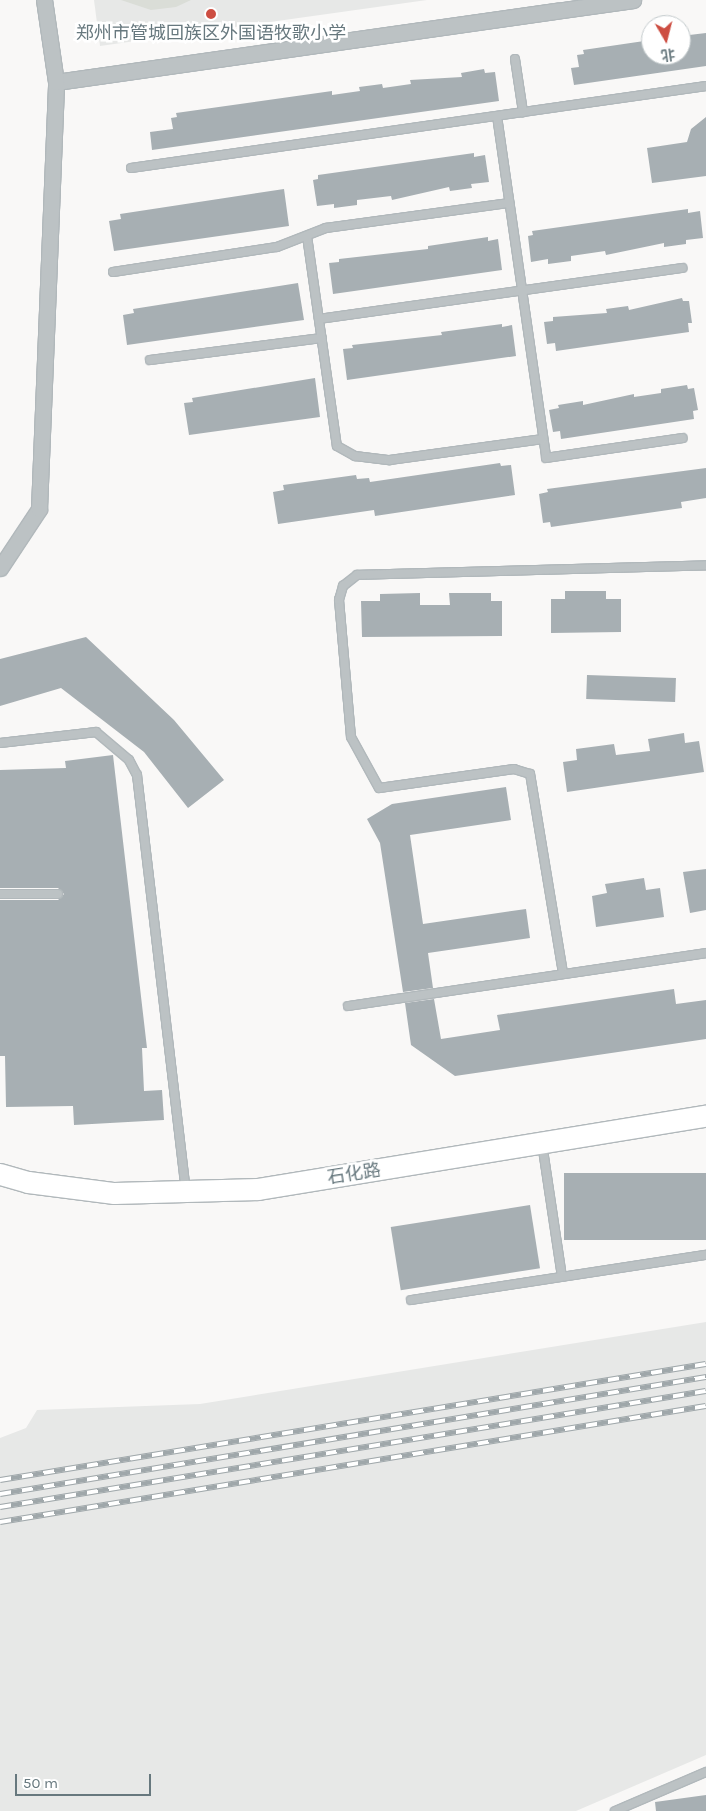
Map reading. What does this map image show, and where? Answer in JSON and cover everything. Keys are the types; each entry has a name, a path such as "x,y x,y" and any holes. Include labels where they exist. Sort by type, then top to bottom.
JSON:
{"street":[{"path":"0,568 39,509 56,82 44,0"},
{"path":"56,82 633,0"},
{"name":"石化路","path":"0,1174 28,1182 114,1192 258,1189 706,1116"}],"lane":[{"path":"515,59 523,112"},
{"path":"131,168 706,86"},
{"path":"497,116 546,458 683,438"},
{"path":"113,272 277,247 326,228 510,203"},
{"path":"307,236 337,446 356,456 390,460 543,439"},
{"path":"319,319 682,268"},
{"path":"150,360 322,338"},
{"path":"563,973 530,774 514,769 379,788 351,738 339,600 343,586 357,575 706,565"},
{"path":"0,743 96,732 129,760 137,775 186,1192"},
{"path":"0,894 58,894"},
{"path":"348,1006 706,953"},
{"path":"542,1143 562,1277"},
{"path":"411,1300 706,1255"},
{"path":"616,1811 706,1772"}],"shaded area":[{"name":"郑州市管城回族区外国语牧歌小学","path":"94,0 427,0 100,46"},
{"path":"121,0 191,0 176,7 151,10"},
{"path":"706,1322 706,1755 576,1811 0,1811 0,1438 26,1428 37,1410 200,1404"}],"building":[{"path":"706,33 706,66 574,85 571,68 579,67 577,55 584,54 583,50 641,41 641,65 691,65 691,35"},
{"path":"484,69 485,73 495,72 499,101 152,150 150,132 173,129 171,118 177,117 176,113 332,91 332,95 360,91 359,87 382,84 383,88 411,84 410,80 462,77 461,73"},
{"path":"706,117 706,176 652,183 647,148 687,142 691,129"},
{"path":"474,153 474,157 485,155 489,182 471,184 472,188 450,191 449,187 392,200 391,196 357,200 357,205 334,208 334,204 317,206 313,180 318,179 318,175"},
{"path":"284,189 289,226 114,251 109,221 121,219 120,214"},
{"path":"688,209 688,213 700,211 703,238 686,240 686,244 664,247 664,243 606,255 605,251 571,256 571,261 548,264 548,259 531,262 528,236 533,235 532,231"},
{"path":"488,237 488,241 498,239 502,270 333,294 329,263 339,262 339,259 428,249 428,246"},
{"path":"298,283 304,320 127,345 123,315 134,313 133,309"},
{"path":"682,298 683,301 689,301 692,323 688,323 689,332 556,351 555,343 547,344 544,322 553,321 553,317 607,313 606,309 628,306 629,310"},
{"path":"502,324 502,327 512,325 516,356 347,380 343,349 353,348 352,345 442,335 441,332"},
{"path":"315,378 320,417 189,435 184,403 193,402 192,398"},
{"path":"687,385 688,389 694,388 698,410 693,411 694,419 561,439 560,431 553,432 549,410 559,408 558,405 583,401 583,405 634,394 634,397 661,393 661,389"},
{"path":"500,463 501,466 511,465 515,495 375,516 374,510 278,524 273,492 284,490 283,485 356,475 357,479 369,478 370,482"},
{"path":"706,468 706,498 681,502 682,508 551,527 550,522 543,523 539,494 548,492 547,489"},
{"path":"565,591 606,591 606,599 621,599 621,632 551,633 551,599 565,599"},
{"path":"420,593 420,605 450,605 449,593 491,593 491,601 502,601 502,636 362,637 361,601 380,601 380,594"},
{"path":"86,637 174,720 224,780 188,808 144,752 61,688 0,706 0,659"},
{"path":"587,675 676,678 675,702 586,699"},
{"path":"684,733 685,743 699,741 704,772 567,792 563,762 577,760 576,749 614,744 616,755 650,751 648,739"},
{"path":"113,755 147,1048 142,1048 144,1091 162,1090 164,1120 74,1125 73,1106 6,1107 5,1056 0,1056 0,900 58,900 64,894 58,888 0,888 0,770 66,768 65,761"},
{"path":"506,787 511,820 410,835 423,924 526,909 530,938 428,953 433,988 403,992 380,843 367,819 392,804"},
{"path":"706,869 706,910 690,913 683,872"},
{"path":"644,878 646,890 660,888 664,917 596,927 592,896 607,893 605,884"},
{"path":"674,989 676,1004 706,1000 706,1039 455,1076 411,1045 405,1003 434,999 441,1039 500,1030 497,1015"},
{"path":"564,1173 706,1173 706,1240 564,1240"},
{"path":"530,1205 540,1268 401,1290 391,1227"},
{"path":"706,1795 706,1811 656,1811 655,1802"}],"railway":[{"path":"0,1480 706,1364"},
{"path":"0,1494 706,1377"},
{"path":"0,1507 706,1391"},
{"path":"0,1522 706,1406"}],"place":[{"name":"郑州市管城回族区外国语牧歌小学","path":"211,14"}]}
